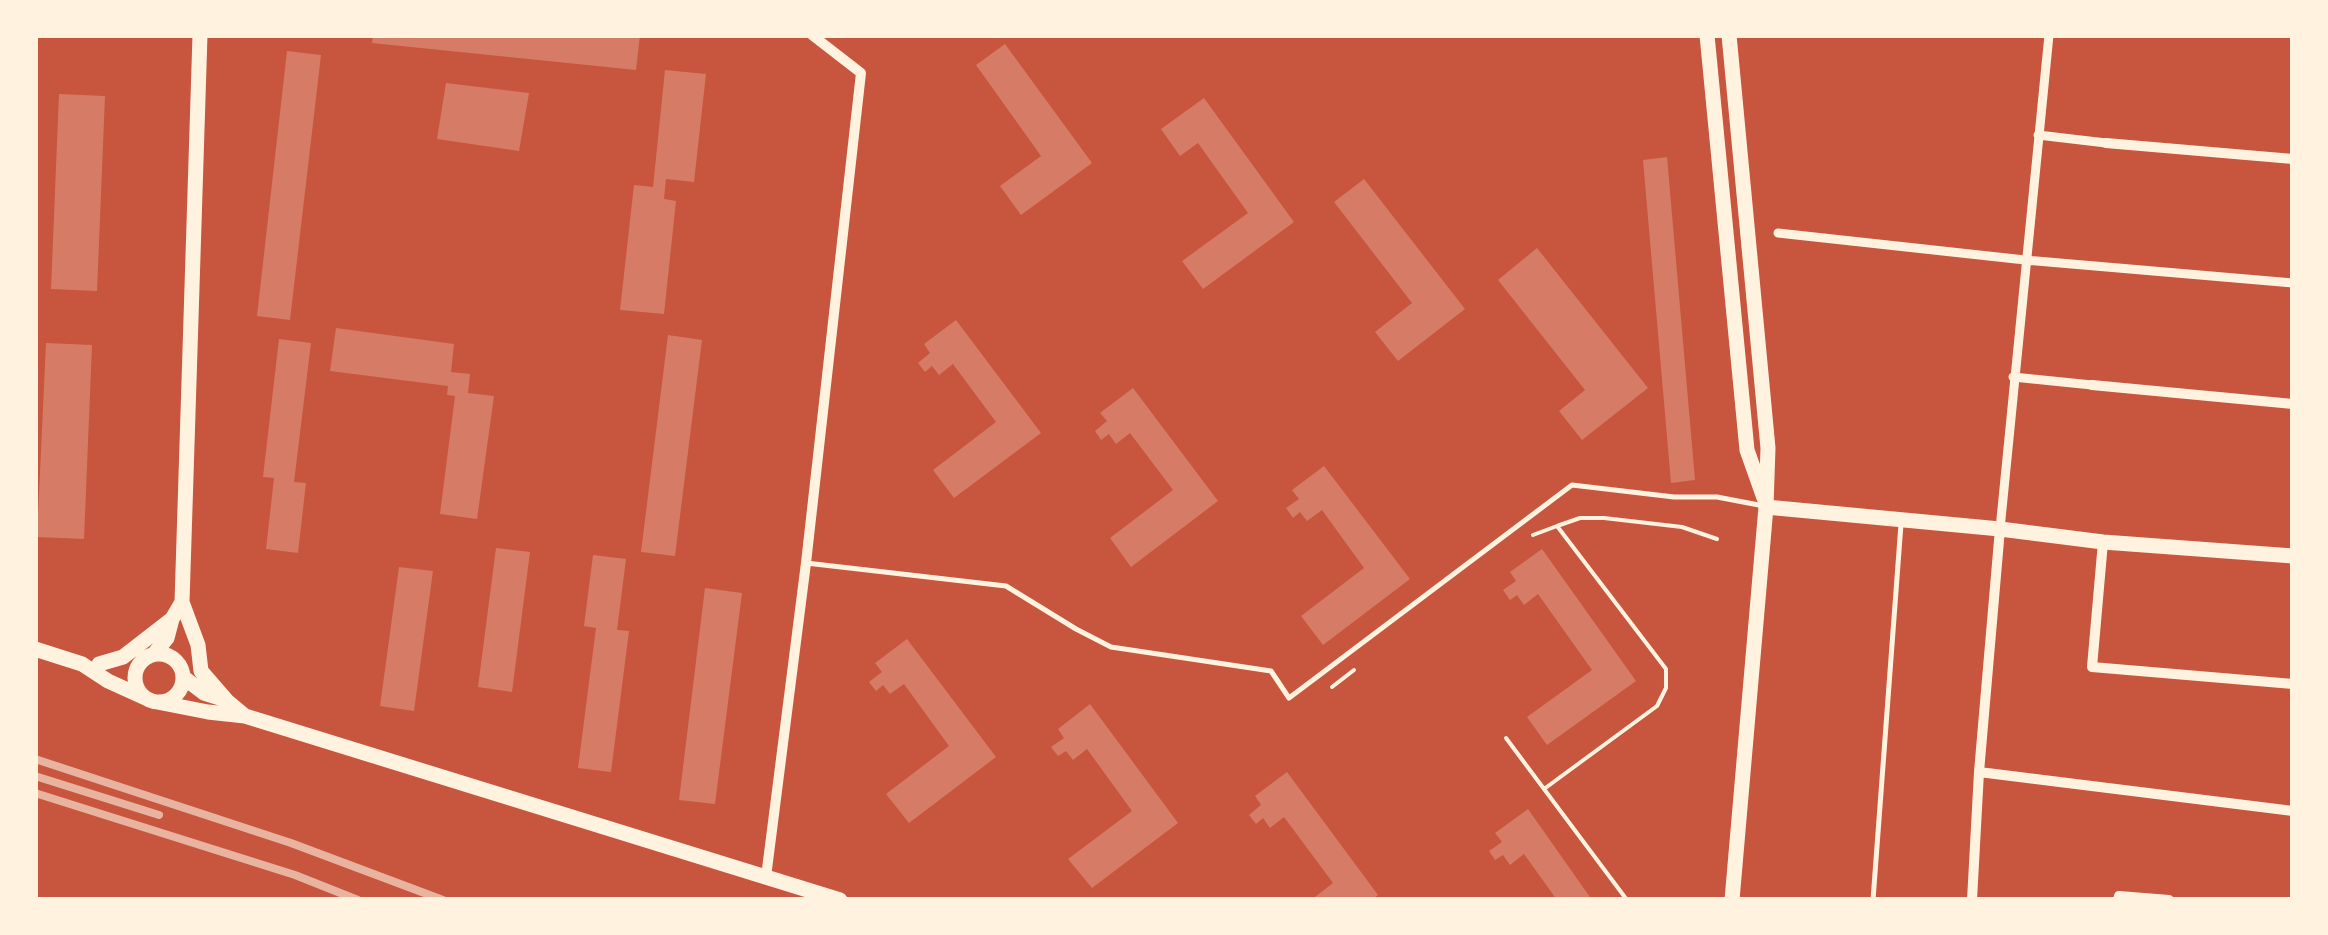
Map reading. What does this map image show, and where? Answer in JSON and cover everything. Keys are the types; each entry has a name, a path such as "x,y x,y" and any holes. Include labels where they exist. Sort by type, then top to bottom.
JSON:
{"main road":[{"path":"180,619 135,676 145,697 152,700 160,702 180,690 187,646 180,619 200,35"},
{"path":"1707,35 1747,450 1766,507"},
{"path":"1729,35 1768,448 1732,900"},
{"path":"1766,507 2103,542 2293,556"},
{"path":"99,664 123,657 180,619"},
{"path":"180,619 198,645 202,670 245,716"},
{"path":"35,649 82,664 108,681 152,700 245,716 840,900"},
{"path":"82,664 126,666 170,656 204,693 227,701"}],"street":[{"path":"766,877 806,563 860,73 812,35"},
{"path":"1972,900 1979,772 2013,377 2048,35"},
{"path":"2038,135 2293,160"},
{"path":"1778,233 2025,260 2293,283"},
{"path":"2013,377 2293,404"},
{"path":"2103,542 2092,667 2293,684"},
{"path":"1979,772 2293,810"},
{"path":"2118,900 2119,896 2169,900"}],"lane":[{"path":"806,563 1006,586 1111,647 1271,671 1290,698 1572,485 1717,497 1766,507"},
{"path":"1872,900 1901,519"}],"path":[{"path":"1544,789 1658,706 1666,688 1666,669 1557,526 1580,518 1604,518 1682,528 1717,539"},
{"path":"1506,738 1627,900"}],"building":[{"path":"373,35 640,35 636,70 372,43"},
{"path":"1005,44 1092,163 1021,215 1000,186 1041,156 976,65"},
{"path":"287,51 321,55 290,320 257,316"},
{"path":"665,70 706,74 694,182 666,179 664,199 676,201 664,314 620,310 634,185 653,187"},
{"path":"446,83 529,93 519,151 437,139"},
{"path":"59,94 105,96 97,291 51,289"},
{"path":"1204,98 1294,222 1203,289 1182,261 1248,213 1198,143 1180,156 1161,129"},
{"path":"1667,157 1695,480 1671,483 1643,160"},
{"path":"1364,179 1465,309 1398,361 1375,332 1412,303 1334,202"},
{"path":"1537,248 1648,388 1582,440 1559,411 1585,390 1498,280"},
{"path":"956,320 1041,433 954,498 933,470 996,422 953,364 939,375 932,366 925,372 918,363 930,353 924,344"},
{"path":"336,328 454,344 451,372 470,374 468,393 494,396 477,519 440,514 455,396 447,395 448,386 330,371"},
{"path":"668,335 702,340 675,556 641,552"},
{"path":"279,339 311,343 294,482 306,483 298,553 266,549 274,478 263,477"},
{"path":"46,343 92,345 84,539 37,537"},
{"path":"1133,388 1218,501 1131,567 1110,538 1173,490 1130,433 1116,444 1109,434 1101,440 1095,431 1107,421 1100,413"},
{"path":"1324,466 1410,579 1323,645 1301,616 1364,568 1322,510 1307,521 1300,512 1293,518 1286,508 1299,499 1292,490"},
{"path":"496,548 530,552 512,692 478,687"},
{"path":"1542,549 1636,681 1547,745 1527,717 1592,670 1538,594 1524,605 1517,595 1510,600 1503,590 1516,581 1510,572"},
{"path":"593,555 626,559 617,630 629,631 611,772 578,768 596,628 584,626"},
{"path":"399,567 433,571 414,711 380,706"},
{"path":"705,588 742,593 715,804 679,800"},
{"path":"907,639 996,757 909,823 886,794 949,746 904,684 890,694 883,685 876,691 869,682 882,672 875,663"},
{"path":"1090,704 1178,823 1092,888 1068,859 1132,811 1087,749 1073,760 1066,751 1058,756 1051,747 1064,738 1058,729"},
{"path":"1287,772 1378,895 1371,900 1311,900 1333,883 1284,817 1270,828 1263,818 1256,824 1249,815 1261,805 1255,796"},
{"path":"1528,809 1592,900 1557,900 1524,854 1510,865 1503,855 1495,860 1489,851 1502,842 1495,833"}],"railway":[{"path":"35,759 291,843 443,900"},
{"path":"35,776 159,815"},
{"path":"35,793 295,875 358,900"}]}
